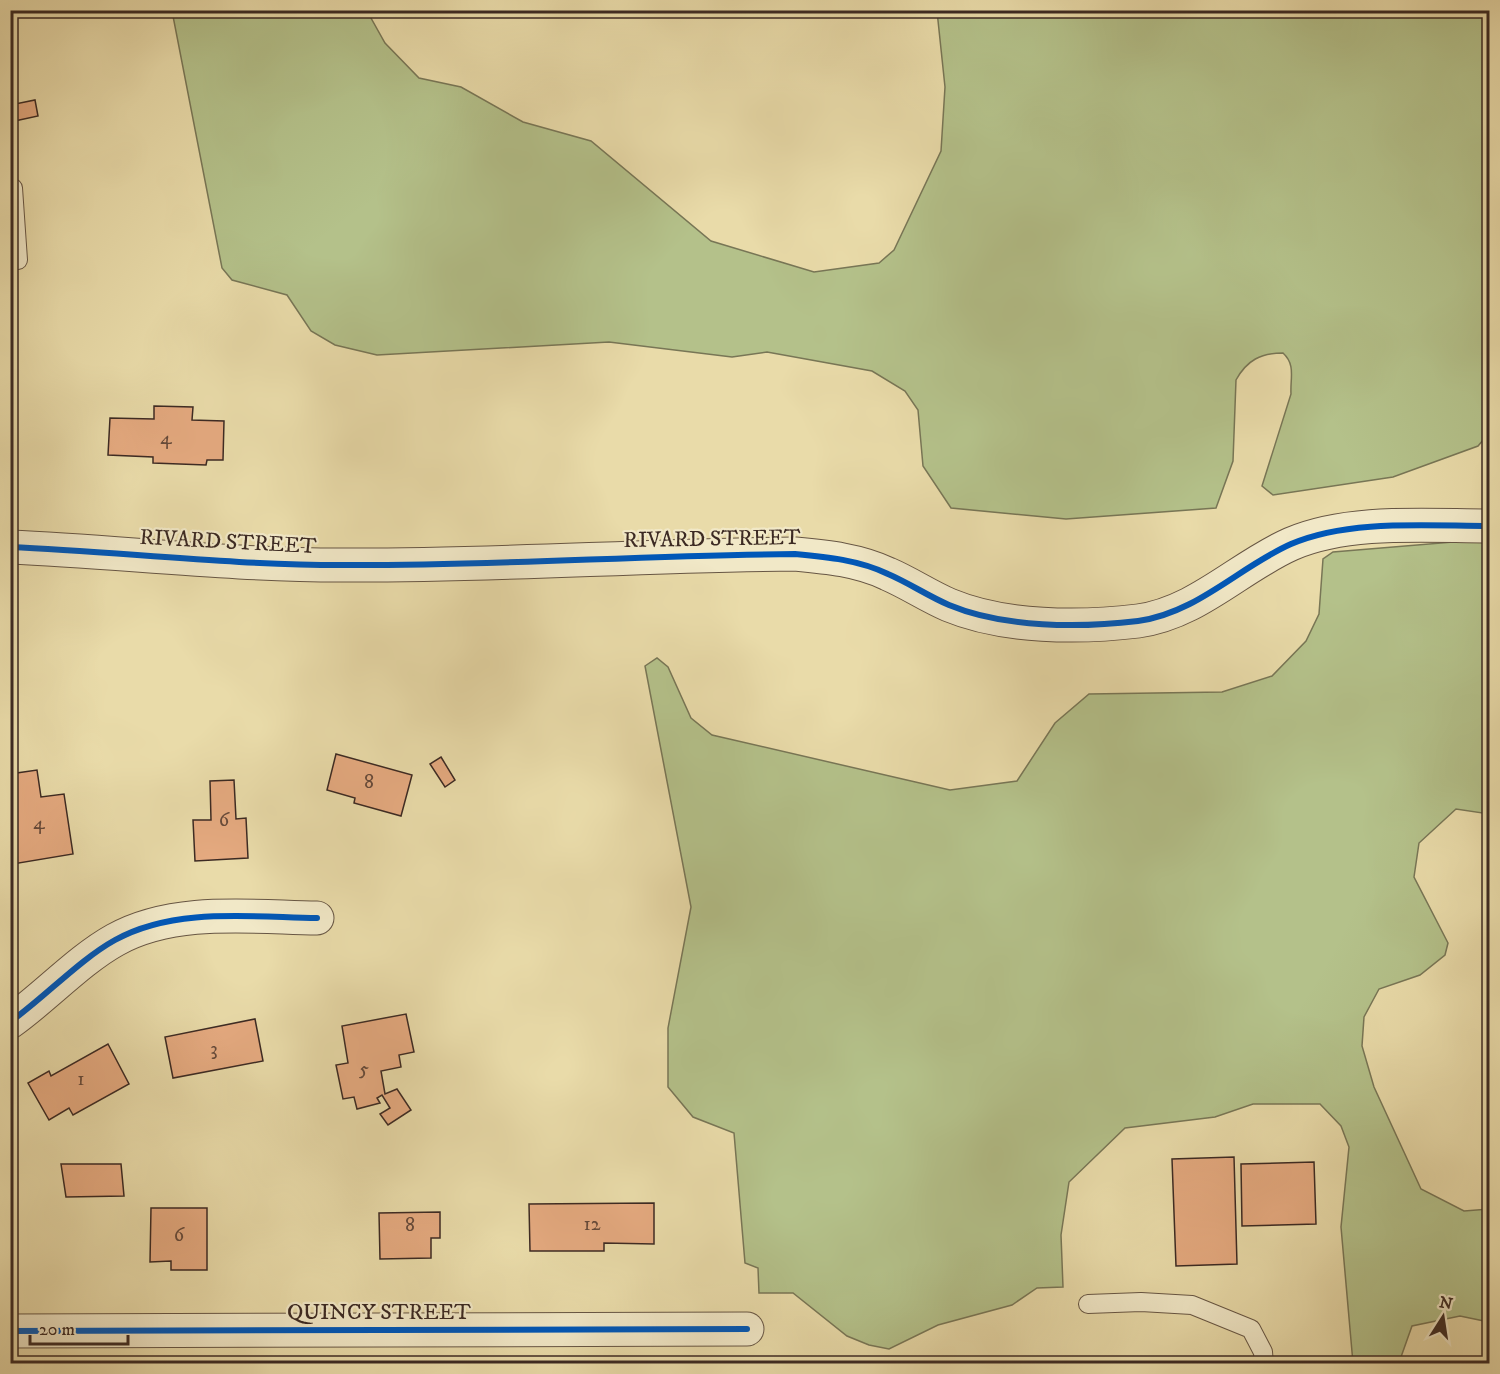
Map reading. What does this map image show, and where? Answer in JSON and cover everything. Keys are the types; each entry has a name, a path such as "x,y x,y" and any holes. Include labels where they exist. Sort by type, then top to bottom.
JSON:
{"street":[{"name":"RIVARD STREET","path":"10,547 234,562 339,566 795,554 825,556 857,562 886,573 950,605 984,615 1022,622 1109,623 1140,621 1191,604 1273,552 1317,536 1342,530 1368,528 1490,526"},
{"path":"10,1022 114,941 137,930 197,917 317,918"},
{"name":"QUINCY STREET","path":"10,1331 747,1329"}],"lane":[{"path":"10,188 13,188 18,260"},
{"path":"1088,1304 1142,1302 1192,1305 1251,1329 1263,1352 1264,1364"}],"green space":[{"path":"172,11 367,11 385,43 419,78 461,87 523,122 591,141 711,241 814,272 879,263 894,250 941,151 945,87 937,11 1489,11 1489,433 1478,446 1393,477 1273,495 1262,486 1291,394 1291,372 1290,362 1283,353 1268,354 1255,359 1245,367 1236,380 1233,461 1216,508 1066,519 951,508 923,466 918,410 905,391 872,371 767,352 732,357 609,342 377,355 335,345 311,331 287,295 232,280 222,268"},
{"path":"1489,539 1489,814 1456,809 1419,843 1414,877 1448,943 1445,955 1420,975 1379,989 1364,1017 1362,1046 1374,1087 1421,1189 1464,1211 1489,1209 1489,1322 1460,1316 1412,1326 1401,1357 1404,1363 1353,1363 1341,1227 1349,1147 1341,1126 1320,1104 1253,1104 1215,1117 1125,1128 1069,1182 1061,1235 1063,1287 1037,1288 1012,1305 938,1325 889,1349 869,1345 847,1336 793,1293 759,1293 758,1268 745,1263 734,1133 693,1117 668,1087 668,1028 691,907 645,666 657,658 668,667 691,718 712,735 950,790 1017,781 1055,723 1089,694 1222,692 1272,676 1306,641 1319,614 1323,559 1333,552"}],"building":[{"path":"35,100 38,116 10,122 10,105"},
{"path":"154,406 193,407 192,420 224,421 223,460 207,460 206,465 153,463 153,457 108,455 110,418 154,419"},
{"path":"336,754 412,775 401,816 354,803 355,798 327,790"},
{"path":"441,757 455,780 445,787 430,764"},
{"path":"37,770 41,797 64,794 73,854 13,864 10,848 10,774"},
{"path":"234,780 236,819 246,818 248,858 195,861 193,820 211,820 210,781"},
{"path":"406,1014 414,1052 399,1055 401,1067 381,1071 385,1094 397,1089 411,1110 388,1125 380,1114 390,1108 382,1095 377,1098 380,1103 357,1109 354,1097 343,1099 336,1065 348,1063 342,1026"},
{"path":"255,1019 263,1061 173,1078 165,1037"},
{"path":"108,1044 129,1084 73,1115 69,1108 49,1120 28,1083 49,1071 51,1076"},
{"path":"1234,1157 1237,1264 1176,1266 1172,1159"},
{"path":"1314,1162 1316,1224 1242,1226 1241,1164"},
{"path":"61,1164 121,1164 124,1196 66,1197"},
{"path":"654,1203 654,1244 604,1243 604,1251 530,1251 529,1204"},
{"path":"151,1208 207,1208 207,1270 171,1270 171,1261 150,1262"},
{"path":"440,1212 440,1238 431,1238 431,1258 380,1259 379,1213"},
{"path":"754,1357 754,1364 701,1364 700,1360"}],"cycle path":[{"path":"10,547 258,563 341,565 795,554 866,565 949,605 971,613 1018,622 1092,625 1138,621 1179,609 1272,554 1314,536 1363,527 1490,526"},
{"path":"10,1022 88,958 115,940 138,930 162,922 213,916 317,918"},
{"path":"10,1331 747,1329"}]}
